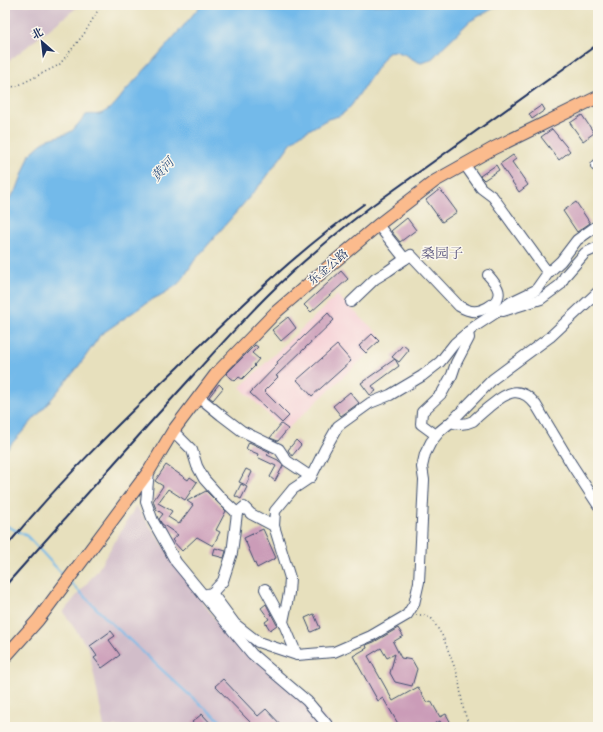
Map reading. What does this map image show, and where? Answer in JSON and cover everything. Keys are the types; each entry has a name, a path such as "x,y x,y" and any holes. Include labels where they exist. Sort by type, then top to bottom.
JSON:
{"main road":[{"name":"东金公路","path":"5,657 38,620 149,471 173,432 216,374 276,312 378,225 435,181 494,148 598,97"}],"street":[{"path":"465,164 481,188 493,198 548,273"},
{"path":"378,225 405,259"},
{"path":"284,622 290,578 274,526 275,511 293,489 311,477 338,426 370,404 390,395 422,376 440,362 455,343 494,309 536,290 548,273 561,261 577,240 598,225"},
{"path":"351,302 375,279 411,255 459,306 466,310 474,312 541,299 560,285 565,276 585,253 598,247"},
{"path":"488,275 496,284 499,294 494,303 494,309"},
{"path":"149,471 146,502 153,521 176,562 235,624 258,642 297,654 334,652 371,636 406,615 414,604 419,582 424,480 422,467 425,454 436,435 452,422 493,379 550,337 598,292"},
{"path":"436,435 421,424 422,412 442,393 469,338 468,332"},
{"path":"452,422 457,424 468,423 501,396 513,392 525,394 531,398 536,405 598,505"},
{"path":"199,396 242,431 279,449 287,461 311,477"},
{"path":"173,432 192,450 197,466 204,479 237,513"},
{"path":"207,594 223,581 232,553 237,513 244,507 251,514 274,526"},
{"path":"265,589 284,622 297,654"},
{"path":"207,594 252,654 307,701 329,727"}],"path":[{"path":"5,85 15,87 59,65 84,34 101,5"},
{"path":"406,615 424,615 432,620 443,637 458,676 462,707 469,727"}],"shaded area":[{"path":"5,5 80,5 5,64"},
{"path":"337,295 384,339 285,431 240,387"},
{"path":"136,506 226,635 270,657 333,727 104,727 89,649 63,612 97,571"}],"water":[{"name":"黄河","path":"201,5 500,5 470,21 434,57 428,61 421,63 395,51 388,52 351,106 345,112 339,116 328,119 300,135 291,143 265,179 194,261 177,285 151,300 100,335 78,367 5,451 5,204 17,189 30,154 49,139 72,131 86,115 100,114 110,109"}],"building":[{"path":"542,105 545,110 532,119 529,114"},
{"path":"582,115 594,133 583,141 570,123"},
{"path":"552,129 570,151 559,160 541,137"},
{"path":"513,155 516,159 512,162 528,185 519,192 500,164"},
{"path":"496,165 499,170 484,180 480,176"},
{"path":"440,189 457,212 442,222 426,200"},
{"path":"576,202 590,223 577,232 563,211"},
{"path":"407,218 416,230 400,242 391,231"},
{"path":"341,271 348,279 311,312 304,305"},
{"path":"328,313 334,320 276,376 278,377 264,391 289,416 282,423 250,393 278,364 277,362"},
{"path":"288,317 296,328 281,341 272,330"},
{"path":"372,334 379,341 366,353 359,346"},
{"path":"255,345 258,347 252,353 259,359 254,365 255,366 242,379 239,377 235,381 226,374"},
{"path":"337,345 351,361 312,396 297,380"},
{"path":"403,345 409,350 399,362 392,357"},
{"path":"395,359 399,366 372,386 376,391 370,395 361,383"},
{"path":"219,384 223,388 213,400 209,397"},
{"path":"350,392 359,403 341,416 333,406"},
{"path":"281,424 288,429 278,441 270,438"},
{"path":"296,440 301,445 292,456 288,450"},
{"path":"249,442 270,452 267,455 278,460 283,466 275,481 270,477 276,466 257,457 258,454 246,449"},
{"path":"166,465 188,480 190,477 197,482 185,500 168,489 158,503 172,511 168,517 179,524 193,505 187,501 206,491 226,511 216,530 220,532 213,546 197,537 182,551 172,540 178,535 162,524 159,519 163,514 156,509 153,501 163,486 155,481"},
{"path":"246,469 252,472 246,485 239,482"},
{"path":"241,484 247,487 241,499 235,496"},
{"path":"263,529 276,558 257,568 244,538"},
{"path":"215,548 226,551 224,558 213,555"},
{"path":"266,604 277,625 270,630 265,622 269,619 261,608"},
{"path":"314,614 320,628 311,632 305,618"},
{"path":"398,628 403,636 393,642 401,658 412,660 417,669 412,686 395,682 390,673 395,654 387,658 381,648 368,656 393,701 418,687 427,703 431,701 440,717 446,714 453,727 443,727 440,721 429,727 400,727 383,698 378,701 353,656 367,648 366,645"},
{"path":"111,631 115,636 109,640 120,655 102,668 94,658 97,656 90,646"},
{"path":"223,679 258,716 266,709 283,727 247,727 251,723 215,686"},
{"path":"202,714 214,727 196,727 192,722"}],"waterway":[{"path":"5,525 27,536 65,577"},
{"path":"71,583 108,620 186,692 228,727"}],"railway":[{"path":"5,586 225,340 267,296 292,273 330,239 370,207 598,44"},
{"path":"5,548 46,500 88,455 222,324 291,262 339,222 364,204"}],"district":[{"name":"桑园子","path":"442,253"}]}
